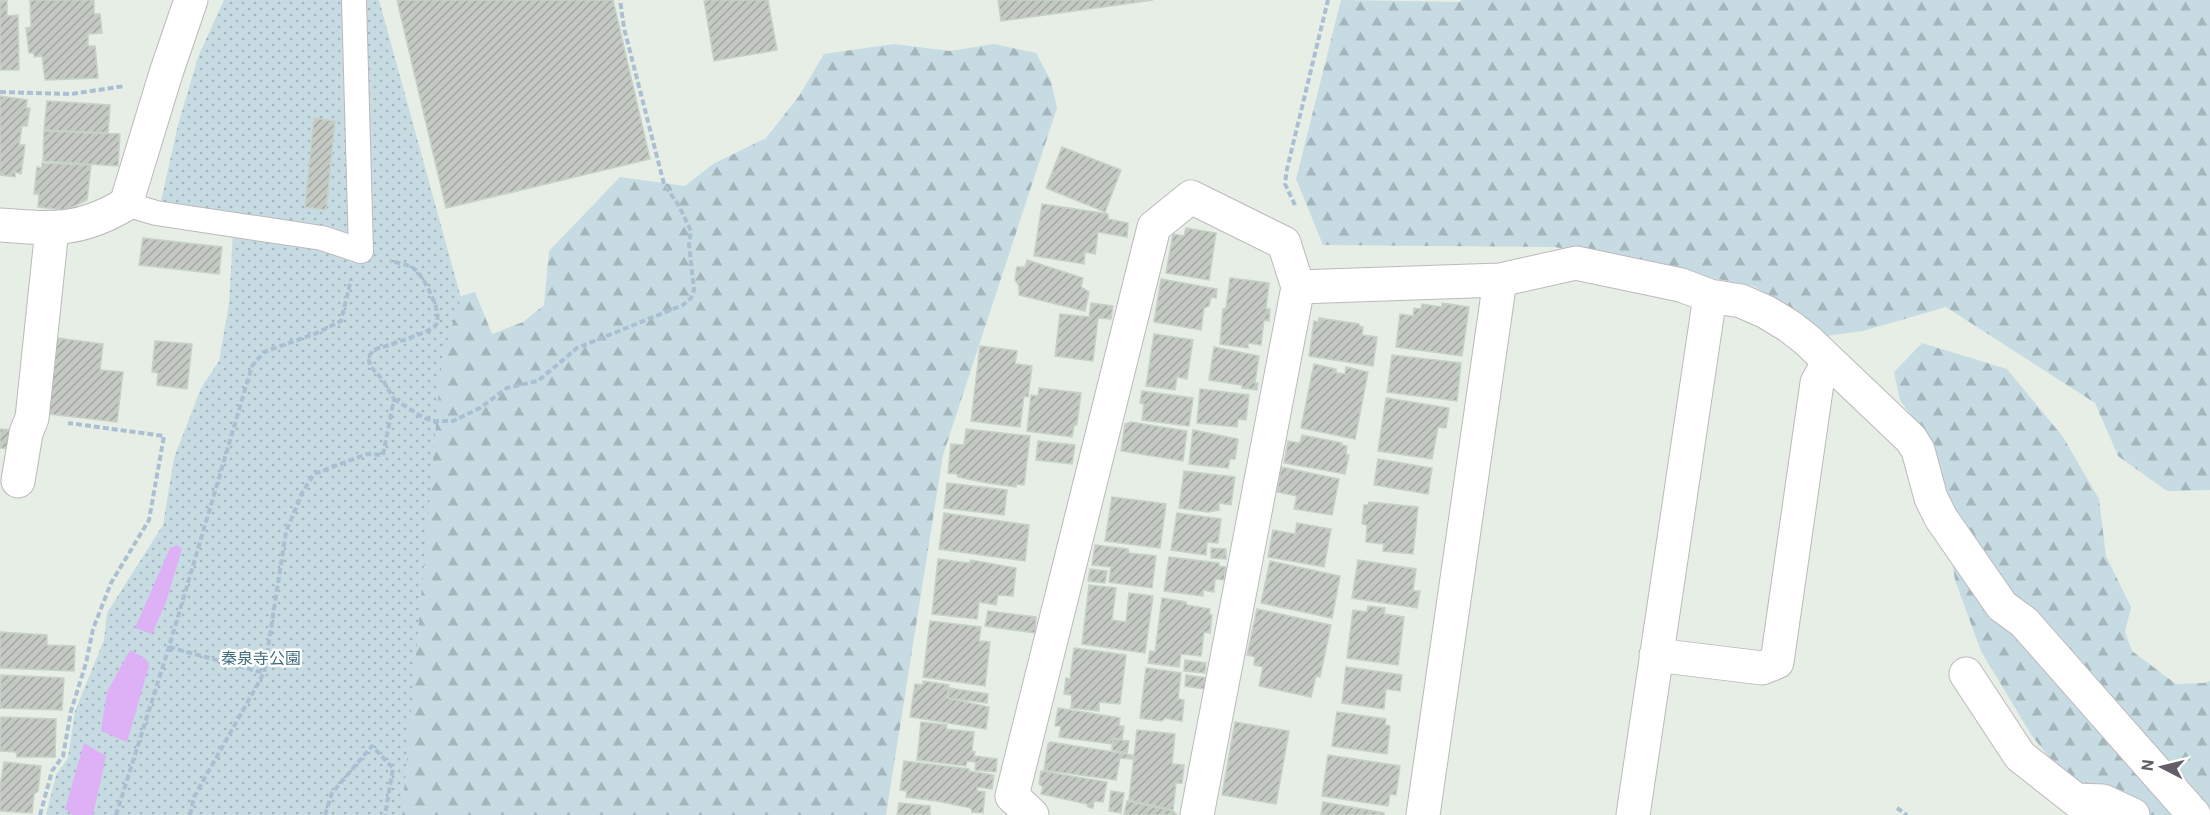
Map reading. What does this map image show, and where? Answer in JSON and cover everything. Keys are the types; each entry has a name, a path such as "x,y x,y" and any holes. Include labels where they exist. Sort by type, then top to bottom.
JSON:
{"street":[{"path":"2,230 52,229 90,222 126,204 161,86 191,0"},
{"path":"1032,815 1012,796 1154,226 1191,197 1284,243 1298,287 1197,815"},
{"path":"18,481 26,434 32,418 52,229"},
{"path":"1298,287 1500,280 1576,263 1681,285 1710,296 1742,301 1766,312 1789,326 1911,439 1918,450 1931,498 1941,518 2002,606 2024,622 2194,815"},
{"path":"1423,815 1500,280"},
{"path":"1633,815 1710,296"},
{"path":"1656,655 1762,668 1777,662 1817,383 1828,361"},
{"path":"1966,674 2020,756 2086,807 2103,801 2133,815"}],"lane":[{"path":"126,204 156,213 322,238 361,251 354,0"}],"path":[{"path":"116,815 169,647 252,366 264,352 341,321 361,251 414,268 427,286 439,313 436,325 432,329 373,350 368,358 371,367 382,379 394,399 424,418 433,420 453,421 480,408 507,388 538,381 577,348 683,305 691,298 693,282 689,244 691,231 680,206 664,184 624,28 620,0"},
{"path":"1285,184 1328,0"},
{"path":"0,92 71,94 139,84 161,86"},
{"path":"190,815 194,797 264,673 286,532 302,493 314,474 367,454 383,455 394,399"},
{"path":"32,418 164,436 149,520 111,583 93,629 86,663 71,711 63,756 51,771 40,815"},
{"path":"169,647 264,673"},
{"path":"325,815 332,793 372,746 393,768 385,815"},
{"path":"1897,807 1907,815"}],"green space":[{"name":"秦泉寺公園","path":"224,0 379,0 461,298 442,357 402,815 46,815 56,775 68,758 75,711 104,640 107,613 163,525 174,458 201,388 219,361 229,304 233,233 156,223 178,125 198,57"},
{"path":"1341,0 1460,2 1461,0 2210,0 2210,490 2167,491 2118,456 2095,403 1946,307 1863,331 1826,336 1802,314 1753,286 1555,247 1323,245 1296,179"},
{"path":"894,44 950,51 994,44 1036,53 1051,81 1057,108 943,455 886,815 341,815 341,331 475,292 492,334 523,322 544,305 549,251 620,177 685,186 713,164 766,138 799,96 824,54"},
{"path":"1922,343 2007,369 2063,437 2099,499 2106,556 2131,607 2125,632 2132,651 2176,684 2210,681 2210,815 2096,815 2032,736 1981,651 1955,580 1939,472 1922,430 1900,400 1894,372"}],"shaded area":[{"path":"178,545 182,549 166,602 152,634 135,628 170,548"},
{"path":"130,650 146,659 149,666 127,742 101,731 107,692"},
{"path":"84,743 106,756 93,815 72,815 65,809"}],"building":[{"path":"0,0 7,0 7,16 18,15 19,70 0,70"},
{"path":"30,0 94,0 94,14 100,14 102,33 88,34 88,46 95,46 98,78 45,80 42,56 34,57 34,53 29,53 26,28 31,27"},
{"path":"397,0 613,0 650,159 446,208"},
{"path":"704,0 768,0 777,50 714,61"},
{"path":"998,0 1153,0 1001,21"},
{"path":"0,96 27,100 26,108 30,108 27,126 22,126 19,145 25,145 21,174 15,172 15,177 0,175"},
{"path":"47,101 110,105 108,133 44,130"},
{"path":"314,118 335,121 326,210 305,207"},
{"path":"44,131 120,134 118,166 43,161"},
{"path":"1062,147 1121,170 1105,212 1046,188"},
{"path":"42,163 91,165 87,200 66,210 38,207 39,194 34,194 37,167 42,168"},
{"path":"1042,204 1108,214 1108,219 1128,223 1127,237 1098,232 1095,254 1085,252 1084,264 1034,256"},
{"path":"1186,228 1216,233 1209,280 1166,273 1173,234 1184,236"},
{"path":"143,238 222,247 219,274 139,265"},
{"path":"1027,260 1083,278 1081,287 1089,292 1085,311 1019,295 1019,286 1015,280 1017,267 1025,267"},
{"path":"1230,278 1269,283 1266,309 1270,309 1269,321 1264,320 1261,345 1248,343 1248,348 1220,344 1223,309 1226,308"},
{"path":"1161,279 1217,289 1216,298 1211,297 1209,306 1204,308 1201,330 1154,322"},
{"path":"1091,303 1113,306 1111,319 1098,318 1093,361 1055,356 1060,314 1089,317"},
{"path":"1442,303 1469,307 1462,356 1396,347 1400,314 1413,316 1414,308 1421,309 1422,304 1442,307"},
{"path":"1319,318 1359,324 1363,327 1362,335 1377,337 1373,366 1309,356 1314,321 1318,322"},
{"path":"1154,334 1193,340 1187,379 1177,377 1175,390 1146,386"},
{"path":"57,338 103,344 100,370 123,372 117,422 41,413"},
{"path":"155,341 192,344 187,389 157,385 158,373 152,372"},
{"path":"980,346 1017,351 1015,364 1032,366 1028,397 1024,396 1020,427 971,421"},
{"path":"1214,347 1259,356 1255,383 1258,383 1257,390 1242,388 1242,385 1209,380"},
{"path":"1392,355 1461,363 1457,401 1387,392"},
{"path":"1314,364 1336,369 1336,373 1345,374 1346,367 1368,372 1355,439 1301,428"},
{"path":"1039,388 1081,393 1077,424 1074,426 1072,437 1027,431 1031,395 1038,396"},
{"path":"1200,389 1249,395 1246,420 1238,419 1237,427 1197,423"},
{"path":"1142,391 1193,398 1189,426 1142,420 1144,404 1140,403"},
{"path":"1386,398 1449,408 1446,428 1438,427 1432,459 1378,451"},
{"path":"1131,422 1187,431 1183,461 1121,451 1125,424"},
{"path":"0,429 12,430 10,449 0,448"},
{"path":"966,429 1030,436 1024,485 1017,484 1016,487 988,483 948,473 951,444 964,445"},
{"path":"1193,430 1238,439 1235,459 1230,459 1228,468 1189,464"},
{"path":"1302,435 1347,446 1346,455 1349,455 1345,474 1284,463 1288,441 1300,443"},
{"path":"1038,441 1075,445 1072,464 1036,460"},
{"path":"1378,459 1432,468 1428,494 1374,485"},
{"path":"1281,467 1339,479 1332,515 1294,509 1297,496 1277,492"},
{"path":"1184,471 1235,477 1231,505 1219,503 1219,510 1208,512 1179,508"},
{"path":"947,483 1007,490 1004,515 944,508"},
{"path":"1112,497 1166,504 1160,548 1105,541"},
{"path":"1369,502 1418,507 1413,554 1383,551 1384,544 1366,542 1367,525 1362,524 1364,505 1368,505"},
{"path":"944,513 1029,525 1025,561 939,549"},
{"path":"1177,513 1221,519 1218,543 1207,542 1206,555 1171,550"},
{"path":"1297,523 1331,529 1324,567 1268,557 1273,530 1295,534"},
{"path":"1095,545 1128,549 1129,553 1156,556 1152,588 1109,582 1111,567 1092,565"},
{"path":"1211,548 1226,549 1226,559 1211,558"},
{"path":"1169,557 1219,563 1219,566 1226,567 1224,580 1215,579 1214,592 1203,590 1203,596 1164,591"},
{"path":"938,559 969,563 971,560 1016,568 1013,596 998,595 996,605 979,602 977,619 932,614"},
{"path":"1358,560 1416,569 1413,591 1420,591 1417,608 1352,598"},
{"path":"1270,561 1340,576 1332,618 1261,603"},
{"path":"1090,569 1107,571 1105,583 1088,581"},
{"path":"1089,585 1116,588 1112,620 1126,622 1129,593 1153,596 1145,653 1082,644"},
{"path":"1162,598 1210,609 1209,614 1212,615 1210,633 1204,632 1201,656 1181,654 1179,667 1148,663 1150,651 1155,652"},
{"path":"1368,606 1385,608 1384,614 1404,617 1398,665 1347,658 1353,610 1367,612"},
{"path":"1257,609 1331,625 1320,677 1316,676 1311,697 1259,686 1263,667 1254,665 1255,657 1247,655"},
{"path":"988,611 1036,617 1035,633 985,626"},
{"path":"930,621 981,627 979,641 990,642 985,686 923,677"},
{"path":"0,632 47,635 47,645 75,646 74,671 0,668"},
{"path":"1074,648 1126,655 1120,704 1099,702 1099,711 1071,708 1072,695 1064,694 1066,678 1070,679"},
{"path":"1185,660 1206,663 1205,673 1184,671"},
{"path":"1346,667 1402,675 1400,691 1386,689 1384,709 1342,703"},
{"path":"1146,668 1181,673 1178,699 1184,700 1182,721 1140,718"},
{"path":"1,675 64,678 62,710 0,708"},
{"path":"1186,675 1206,678 1205,689 1185,686"},
{"path":"923,681 949,685 947,698 989,707 986,729 910,717 915,684 923,685"},
{"path":"949,688 988,694 987,703 948,698"},
{"path":"1058,708 1120,718 1119,726 1124,726 1122,739 1113,738 1112,744 1059,737 1061,726 1055,726"},
{"path":"1337,712 1386,719 1385,725 1390,726 1387,754 1332,746"},
{"path":"1,717 56,719 55,757 17,757 16,752 0,751"},
{"path":"921,722 947,725 946,729 974,732 972,751 975,752 974,756 997,759 996,772 975,770 976,762 967,761 966,766 917,760"},
{"path":"1235,722 1289,731 1276,804 1222,795"},
{"path":"1137,730 1175,734 1172,764 1184,765 1182,783 1176,783 1173,810 1129,800"},
{"path":"1113,739 1129,741 1127,753 1112,750"},
{"path":"1050,742 1133,755 1132,759 1120,758 1116,780 1044,770"},
{"path":"1328,755 1400,766 1396,795 1390,794 1388,806 1322,796"},
{"path":"904,761 969,769 969,771 994,775 992,789 977,787 977,791 985,792 983,813 972,812 971,808 906,797 907,791 900,790"},
{"path":"4,762 41,766 32,813 0,811 0,787"},
{"path":"1041,771 1107,782 1103,802 1094,801 1093,808 1088,807 1087,804 1041,794 1043,787 1039,784"},
{"path":"1111,791 1124,793 1121,813 1109,811"},
{"path":"1127,801 1173,811 1177,815 1124,815"},
{"path":"1323,802 1384,813 1384,815 1321,815"},
{"path":"899,803 930,806 930,815 897,815"}]}
